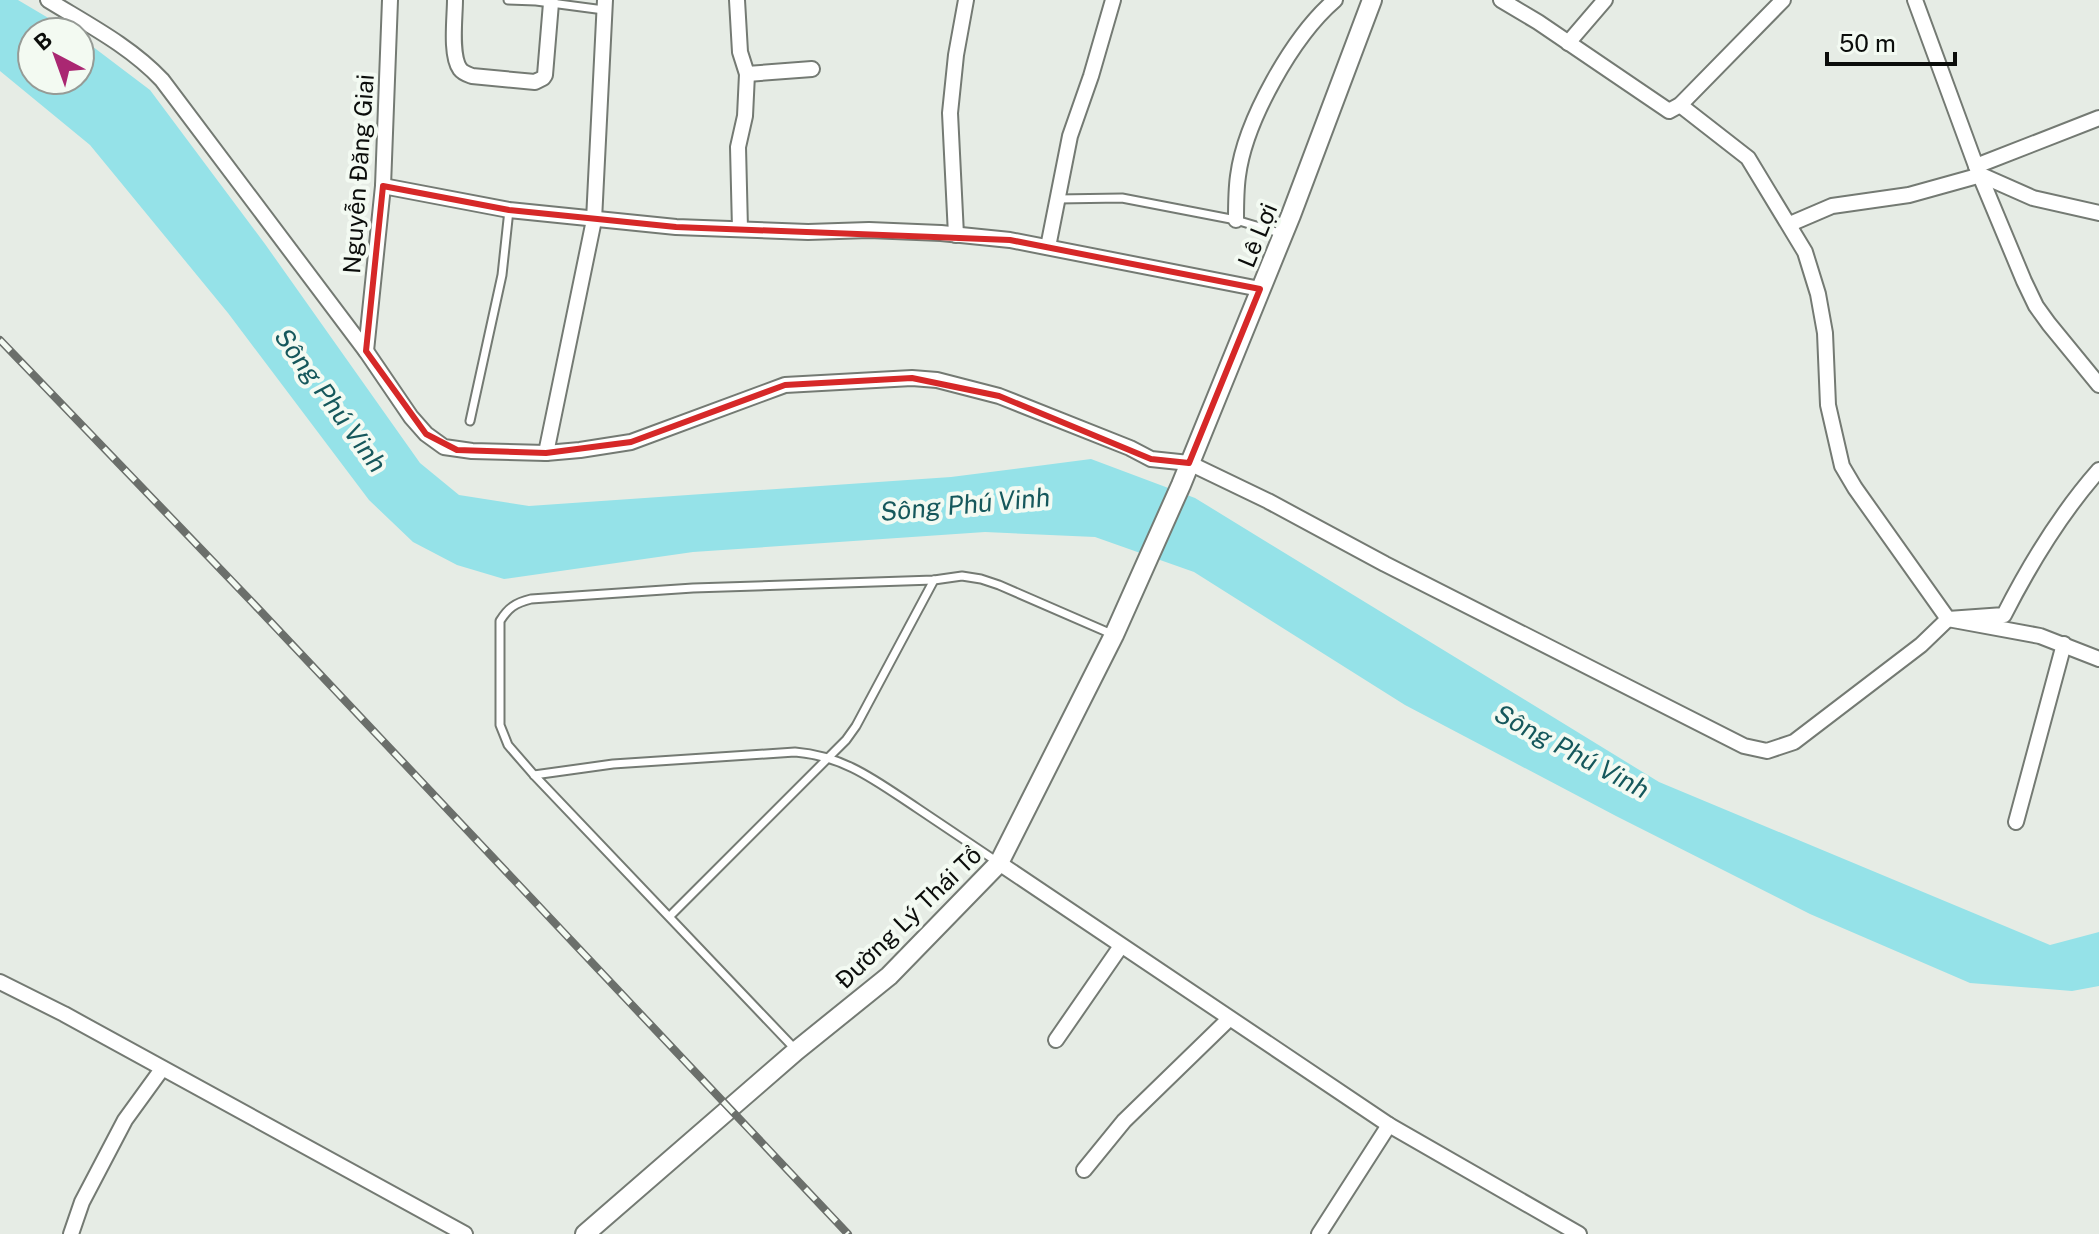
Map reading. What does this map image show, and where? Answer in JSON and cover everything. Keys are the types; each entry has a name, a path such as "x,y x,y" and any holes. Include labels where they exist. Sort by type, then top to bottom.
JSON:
{"main road":[{"name":"Lê Lợi","path":"1133,592 1181,485 1283,235 1372,0"},
{"name":"Đường Lý Thái Tổ","path":"585,1234 796,1051 889,976 999,863 1133,592"}],"street":[{"path":"48,0 127,49 162,80 366,351 411,417 426,434 444,447 546,453 631,442 785,385 912,378 937,380 999,396 1151,459 1189,463 1744,746 1767,751 1794,742 1921,645 1948,619 2004,615 2020,583 2065,514 2099,470"},
{"name":"Nguyễn Đăng Giai","path":"366,351 383,186 390,0"},
{"path":"455,0 455,52 459,68 472,76 535,82 545,75 551,3"},
{"path":"737,0 740,52 747,74 745,116 738,147 740,229"},
{"path":"956,235 950,113 966,0"},
{"path":"1048,247 1070,136 1113,0"},
{"path":"1236,220 1238,174 1248,135 1262,102 1295,47 1320,13 1335,0"},
{"path":"1501,0 1669,111 1680,105 1783,0"},
{"path":"1568,43 1605,0"},
{"path":"1915,0 1978,171 2036,306 2099,385"},
{"path":"546,453 594,220 604,5"},
{"path":"747,74 812,69"},
{"path":"1680,105 1748,158 1805,252 1818,294 1825,333 1828,405 1842,466 1948,619 2040,636 2099,659"},
{"path":"1790,224 1832,206 1909,195 1978,171 2099,118"},
{"path":"1978,171 2033,198 2099,213"},
{"path":"383,186 509,210 594,220 808,232 869,230 1010,240 1260,289"},
{"path":"2016,822 2064,644"},
{"path":"999,863 1389,1125 1579,1234"},
{"path":"1056,1040 1121,946"},
{"path":"0,982 465,1234"},
{"path":"1084,1170 1131,1113 1229,1019"},
{"path":"71,1234 82,1202 125,1120 162,1069"},
{"path":"1319,1234 1389,1125"}],"lane":[{"path":"508,0 604,5"},
{"path":"1057,199 1122,198 1236,220 1283,235"},
{"path":"470,421 502,275 509,210"},
{"path":"796,1051 508,745 500,725 500,621 508,609 518,602 531,599 693,588 934,580 962,576 981,579 1114,635"},
{"path":"670,916 831,757 856,726 934,580"},
{"path":"534,775 613,764 795,752 831,757 865,773 999,863"}],"highlighted area":[{"path":"383,186 509,210 676,227 1010,240 1260,289 1189,463 1151,459 999,396 912,378 785,385 631,442 546,453 457,450 426,434 366,351"}],"water":[{"path":"0,0 18,0 45,16 16,16 16,84 0,71"},
{"name":"Sông Phú Vinh","path":"96,49 150,90 265,244 420,463 459,495 529,506 951,477 1091,459 1195,498 1659,782 2050,945 2099,932 2099,986 2072,991 1970,983 1810,914 1405,705 1194,572 1095,537 985,532 693,552 504,579 457,565 413,542 369,500 228,313 90,145 30,96 96,96"}],"railway":[{"path":"0,340 251,601 848,1234"}]}
